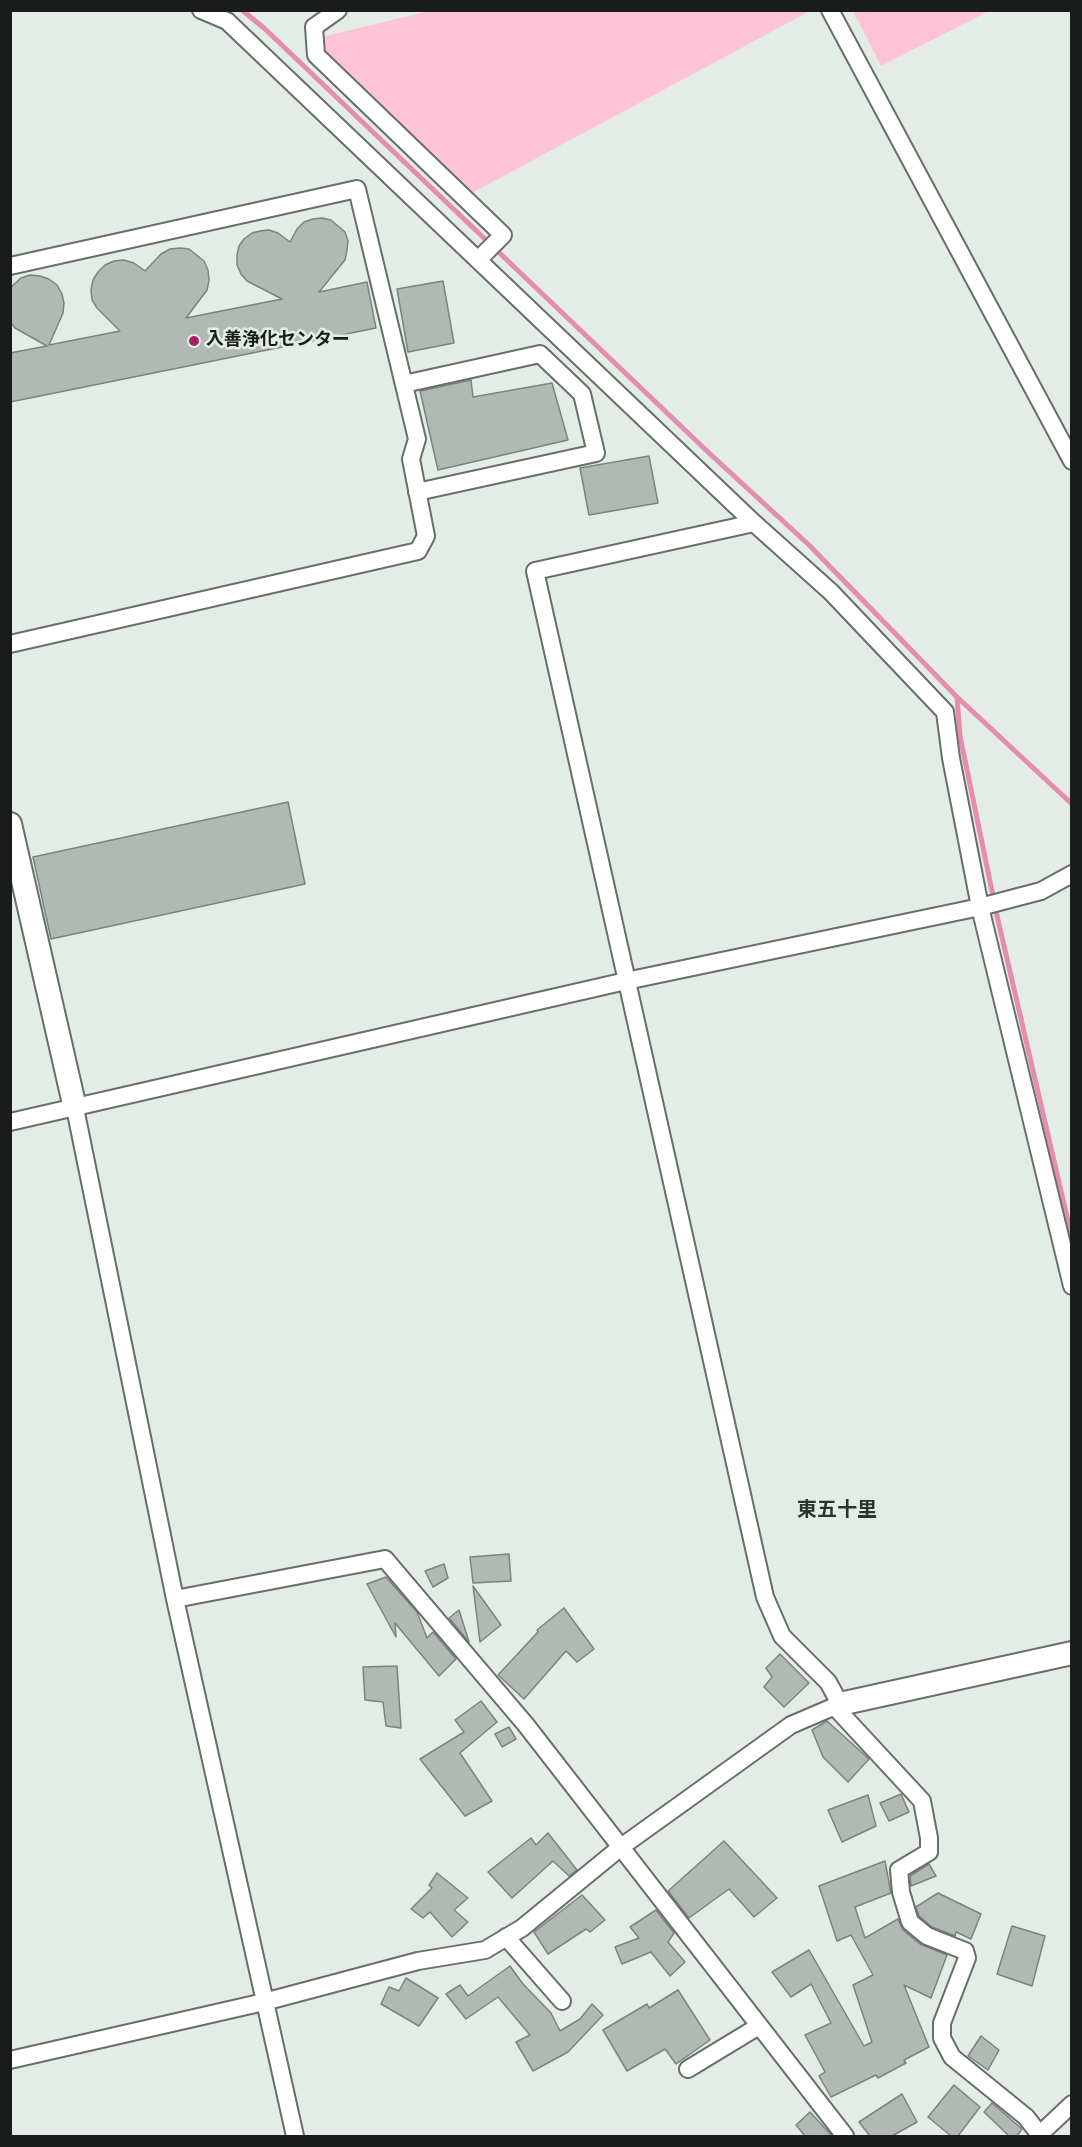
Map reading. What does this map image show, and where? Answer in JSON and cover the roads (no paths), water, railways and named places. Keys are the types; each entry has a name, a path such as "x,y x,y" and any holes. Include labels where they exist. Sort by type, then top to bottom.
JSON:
{"street":[{"path":"201,10 227,21 754,523 831,592 945,712 951,758 980,907 1071,1286"},
{"path":"338,10 314,27 316,55 503,236 478,260"},
{"path":"830,10 1071,461"},
{"path":"10,266 357,189 417,439 411,459 426,536 418,551 10,644"},
{"path":"404,384 540,354 582,394 596,453 417,492"},
{"path":"754,523 535,570 765,1597 782,1636 828,1682 837,1705 922,1801 929,1838 929,1852 899,1870 901,1892 910,1922 927,1936 965,1950 968,1958 942,2023 942,2038 952,2057 1026,2117 1039,2136 1071,2104"},
{"path":"10,824 75,1108 176,1599 295,2136"},
{"path":"10,1122 626,981 980,907 1041,891 1071,874"},
{"path":"176,1599 385,1559 526,1725 845,2136"},
{"path":"10,2060 264,2002 418,1961 485,1950 522,1928 621,1847 791,1725 837,1705 1071,1653"},
{"path":"506,1937 562,2001"},
{"path":"688,2069 759,2026"}],"waterway":[{"path":"242,10 265,29 709,453 809,545 957,697 1072,804"},
{"path":"957,697 960,736 998,920 1072,1238"}],"place":[{"name":"入善浄化センター","path":"194,341"}],"district":[{"name":"東五十里","path":"837,1512"}]}
